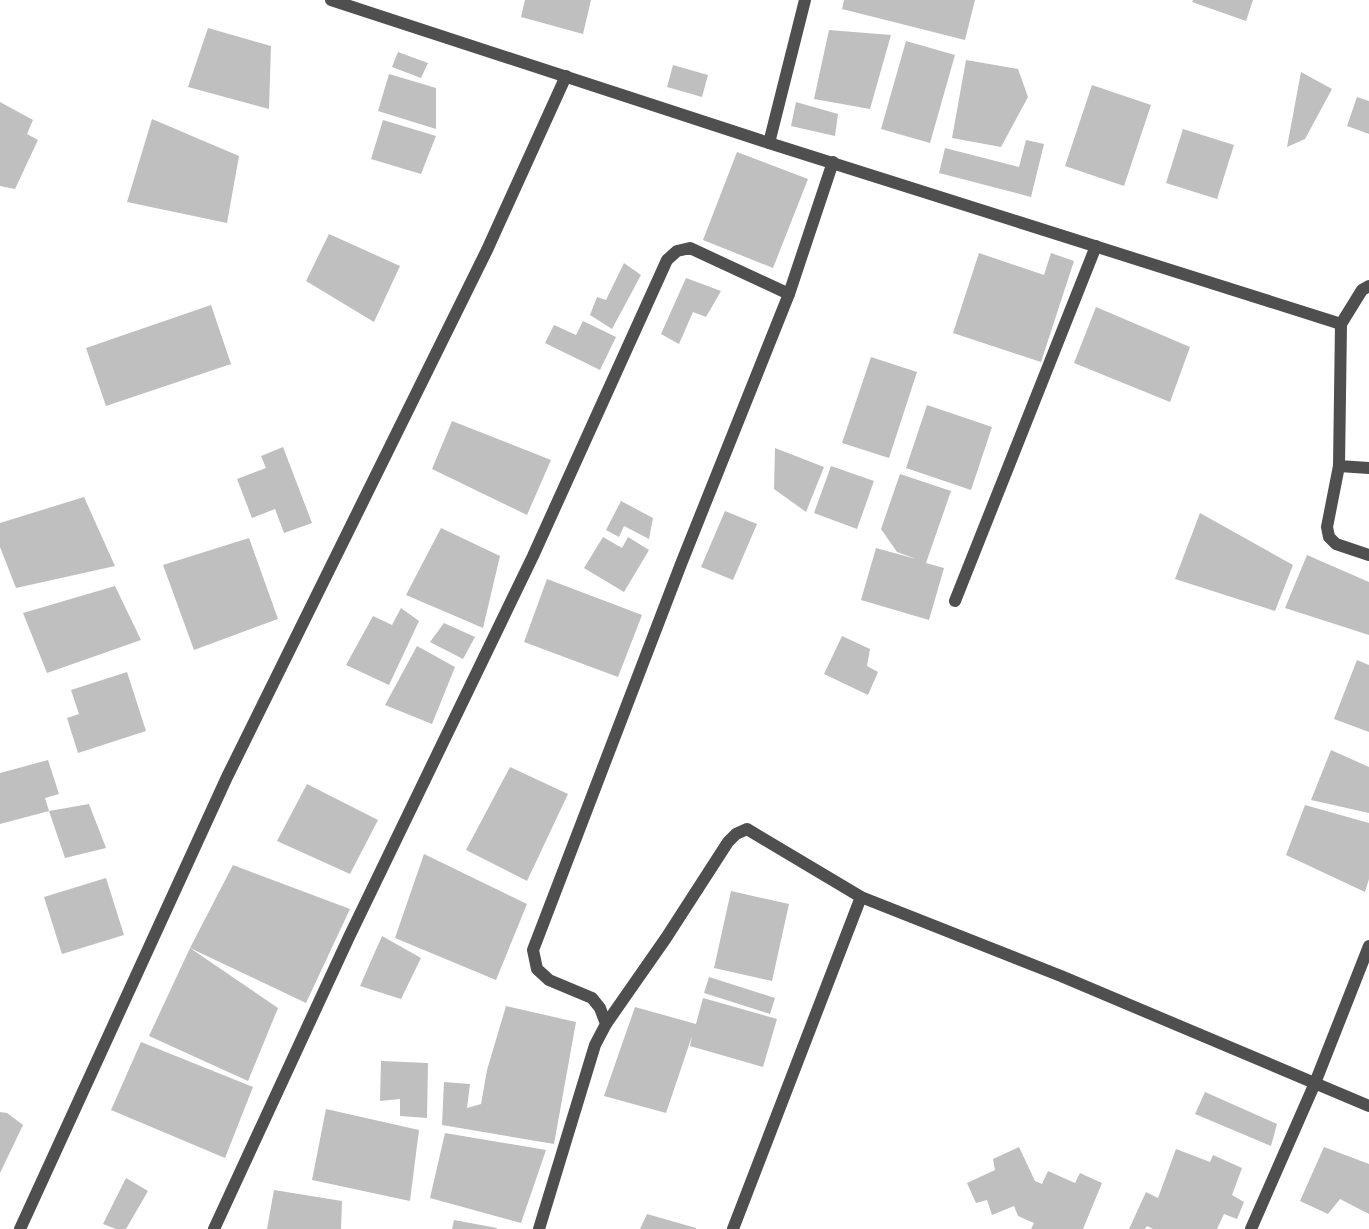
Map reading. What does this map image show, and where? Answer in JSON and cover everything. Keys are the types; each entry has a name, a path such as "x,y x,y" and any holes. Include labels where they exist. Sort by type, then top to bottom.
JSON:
{"street":[{"path":"331,0 769,143 1341,324"},
{"path":"769,143 805,0"},
{"path":"20,1229 227,777 487,250 566,76"},
{"path":"606,1024 600,1008 592,998 549,980 537,969 533,950 676,575 789,294 834,162"},
{"path":"955,601 1096,246"},
{"path":"214,1229 349,937 533,556 667,260 677,251 690,248 789,294"},
{"path":"1369,286 1362,290 1341,324 1339,466 1327,527 1329,537 1336,544 1369,555"},
{"path":"1339,466 1369,468"},
{"path":"540,1229 595,1045 606,1024 666,938 728,842 736,834 747,829 861,897 1061,976 1369,1106"},
{"path":"734,1229 861,897"},
{"path":"1251,1229 1315,1083 1369,946"}],"building":[{"path":"525,0 591,0 583,34 521,17"},
{"path":"844,0 975,0 965,40 842,9"},
{"path":"1193,0 1253,0 1246,21 1192,2"},
{"path":"208,28 271,46 269,109 188,87"},
{"path":"829,30 891,35 870,109 814,99"},
{"path":"906,41 955,55 930,143 881,129"},
{"path":"398,52 428,63 421,78 392,67"},
{"path":"966,60 1018,69 1028,97 1001,147 952,138"},
{"path":"673,65 708,75 702,97 667,87"},
{"path":"1301,72 1332,89 1305,139 1287,147"},
{"path":"389,74 436,88 436,129 378,111"},
{"path":"1092,85 1151,105 1124,186 1065,166"},
{"path":"1357,97 1369,101 1369,134 1347,126"},
{"path":"0,102 33,120 27,134 38,140 15,189 0,186"},
{"path":"796,102 838,114 835,136 791,126"},
{"path":"152,119 239,156 227,223 127,202"},
{"path":"383,120 436,136 421,174 371,159"},
{"path":"1183,129 1234,145 1217,199 1166,183"},
{"path":"1026,140 1044,144 1031,197 939,173 945,148 1019,167"},
{"path":"737,152 808,179 773,268 703,240"},
{"path":"329,234 400,266 374,322 306,281"},
{"path":"979,253 1044,275 1051,253 1074,261 1041,362 953,333"},
{"path":"624,263 641,275 612,329 590,315 597,297 606,300"},
{"path":"686,278 721,291 706,317 693,312 679,344 661,334"},
{"path":"211,305 231,364 106,406 86,348"},
{"path":"1096,307 1190,347 1170,402 1074,363"},
{"path":"583,321 616,337 600,370 545,343 554,325 576,335"},
{"path":"871,357 917,372 889,458 842,443"},
{"path":"927,405 992,427 971,490 906,468"},
{"path":"452,421 551,460 527,515 432,469"},
{"path":"283,447 312,523 284,533 275,509 252,518 237,479 266,468 261,456"},
{"path":"775,448 824,467 806,512 774,489"},
{"path":"831,466 874,481 857,529 814,513"},
{"path":"900,474 951,491 926,563 944,568 929,620 861,600 876,548 916,559 897,552 881,529"},
{"path":"84,497 115,566 16,588 0,547 0,523"},
{"path":"621,501 653,518 649,539 624,526 619,537 606,530"},
{"path":"725,511 757,524 733,580 701,567"},
{"path":"1200,513 1293,565 1275,611 1175,579"},
{"path":"441,528 500,556 483,628 406,595"},
{"path":"603,537 622,548 628,537 649,550 624,592 584,568"},
{"path":"249,538 278,619 194,650 163,565"},
{"path":"1307,555 1369,582 1369,635 1285,608"},
{"path":"547,579 642,615 618,677 524,642"},
{"path":"115,586 141,640 47,673 23,613"},
{"path":"401,608 419,621 389,685 346,665 373,616 392,625"},
{"path":"444,623 475,637 463,659 430,642"},
{"path":"842,636 870,649 867,666 878,672 868,695 824,674"},
{"path":"417,646 455,667 432,724 385,705"},
{"path":"1357,660 1369,665 1369,732 1334,719"},
{"path":"127,672 146,731 78,753 67,718 79,714 71,690"},
{"path":"1331,750 1369,767 1369,813 1311,800"},
{"path":"48,760 59,794 45,798 49,811 0,824 0,773"},
{"path":"510,767 568,794 527,881 466,850"},
{"path":"307,784 378,820 350,874 277,841"},
{"path":"89,804 106,848 65,858 49,811"},
{"path":"1305,805 1369,823 1369,879 1365,892 1286,855"},
{"path":"424,854 527,904 496,980 395,938"},
{"path":"233,865 350,909 306,1003 190,948"},
{"path":"106,878 124,935 62,954 44,897"},
{"path":"731,891 789,904 772,981 714,968"},
{"path":"382,936 421,958 401,999 360,986"},
{"path":"190,948 278,1008 248,1081 149,1036"},
{"path":"709,977 775,998 770,1014 704,993"},
{"path":"703,998 777,1019 763,1067 690,1046 692,1036 666,1113 604,1096 635,1007 696,1024"},
{"path":"506,1006 576,1022 554,1144 442,1125 444,1082 470,1084 467,1108 481,1104 487,1070"},
{"path":"141,1042 253,1087 225,1158 111,1110"},
{"path":"381,1061 428,1063 427,1118 400,1116 400,1099 380,1101"},
{"path":"1205,1092 1277,1124 1271,1146 1195,1114"},
{"path":"326,1109 419,1130 410,1201 312,1180"},
{"path":"0,1112 7,1113 23,1125 0,1173"},
{"path":"445,1133 546,1150 521,1223 430,1198"},
{"path":"1019,1147 1035,1181 1042,1184 1048,1171 1075,1183 1080,1173 1102,1183 1083,1229 1031,1229 1034,1223 1018,1216 1014,1206 992,1215 987,1200 976,1203 967,1183 995,1170 993,1159"},
{"path":"1324,1147 1369,1164 1369,1214 1340,1199 1328,1214 1300,1201"},
{"path":"1176,1149 1210,1162 1213,1155 1242,1168 1232,1195 1244,1202 1237,1219 1224,1214 1217,1229 1153,1229 1147,1226 1145,1229 1129,1229 1146,1192 1158,1198"},
{"path":"126,1178 148,1191 126,1229 116,1229 103,1224"},
{"path":"274,1190 342,1201 341,1229 267,1229"},
{"path":"647,1214 696,1228 696,1229 640,1229"},
{"path":"454,1220 497,1228 497,1229 452,1229"}]}
